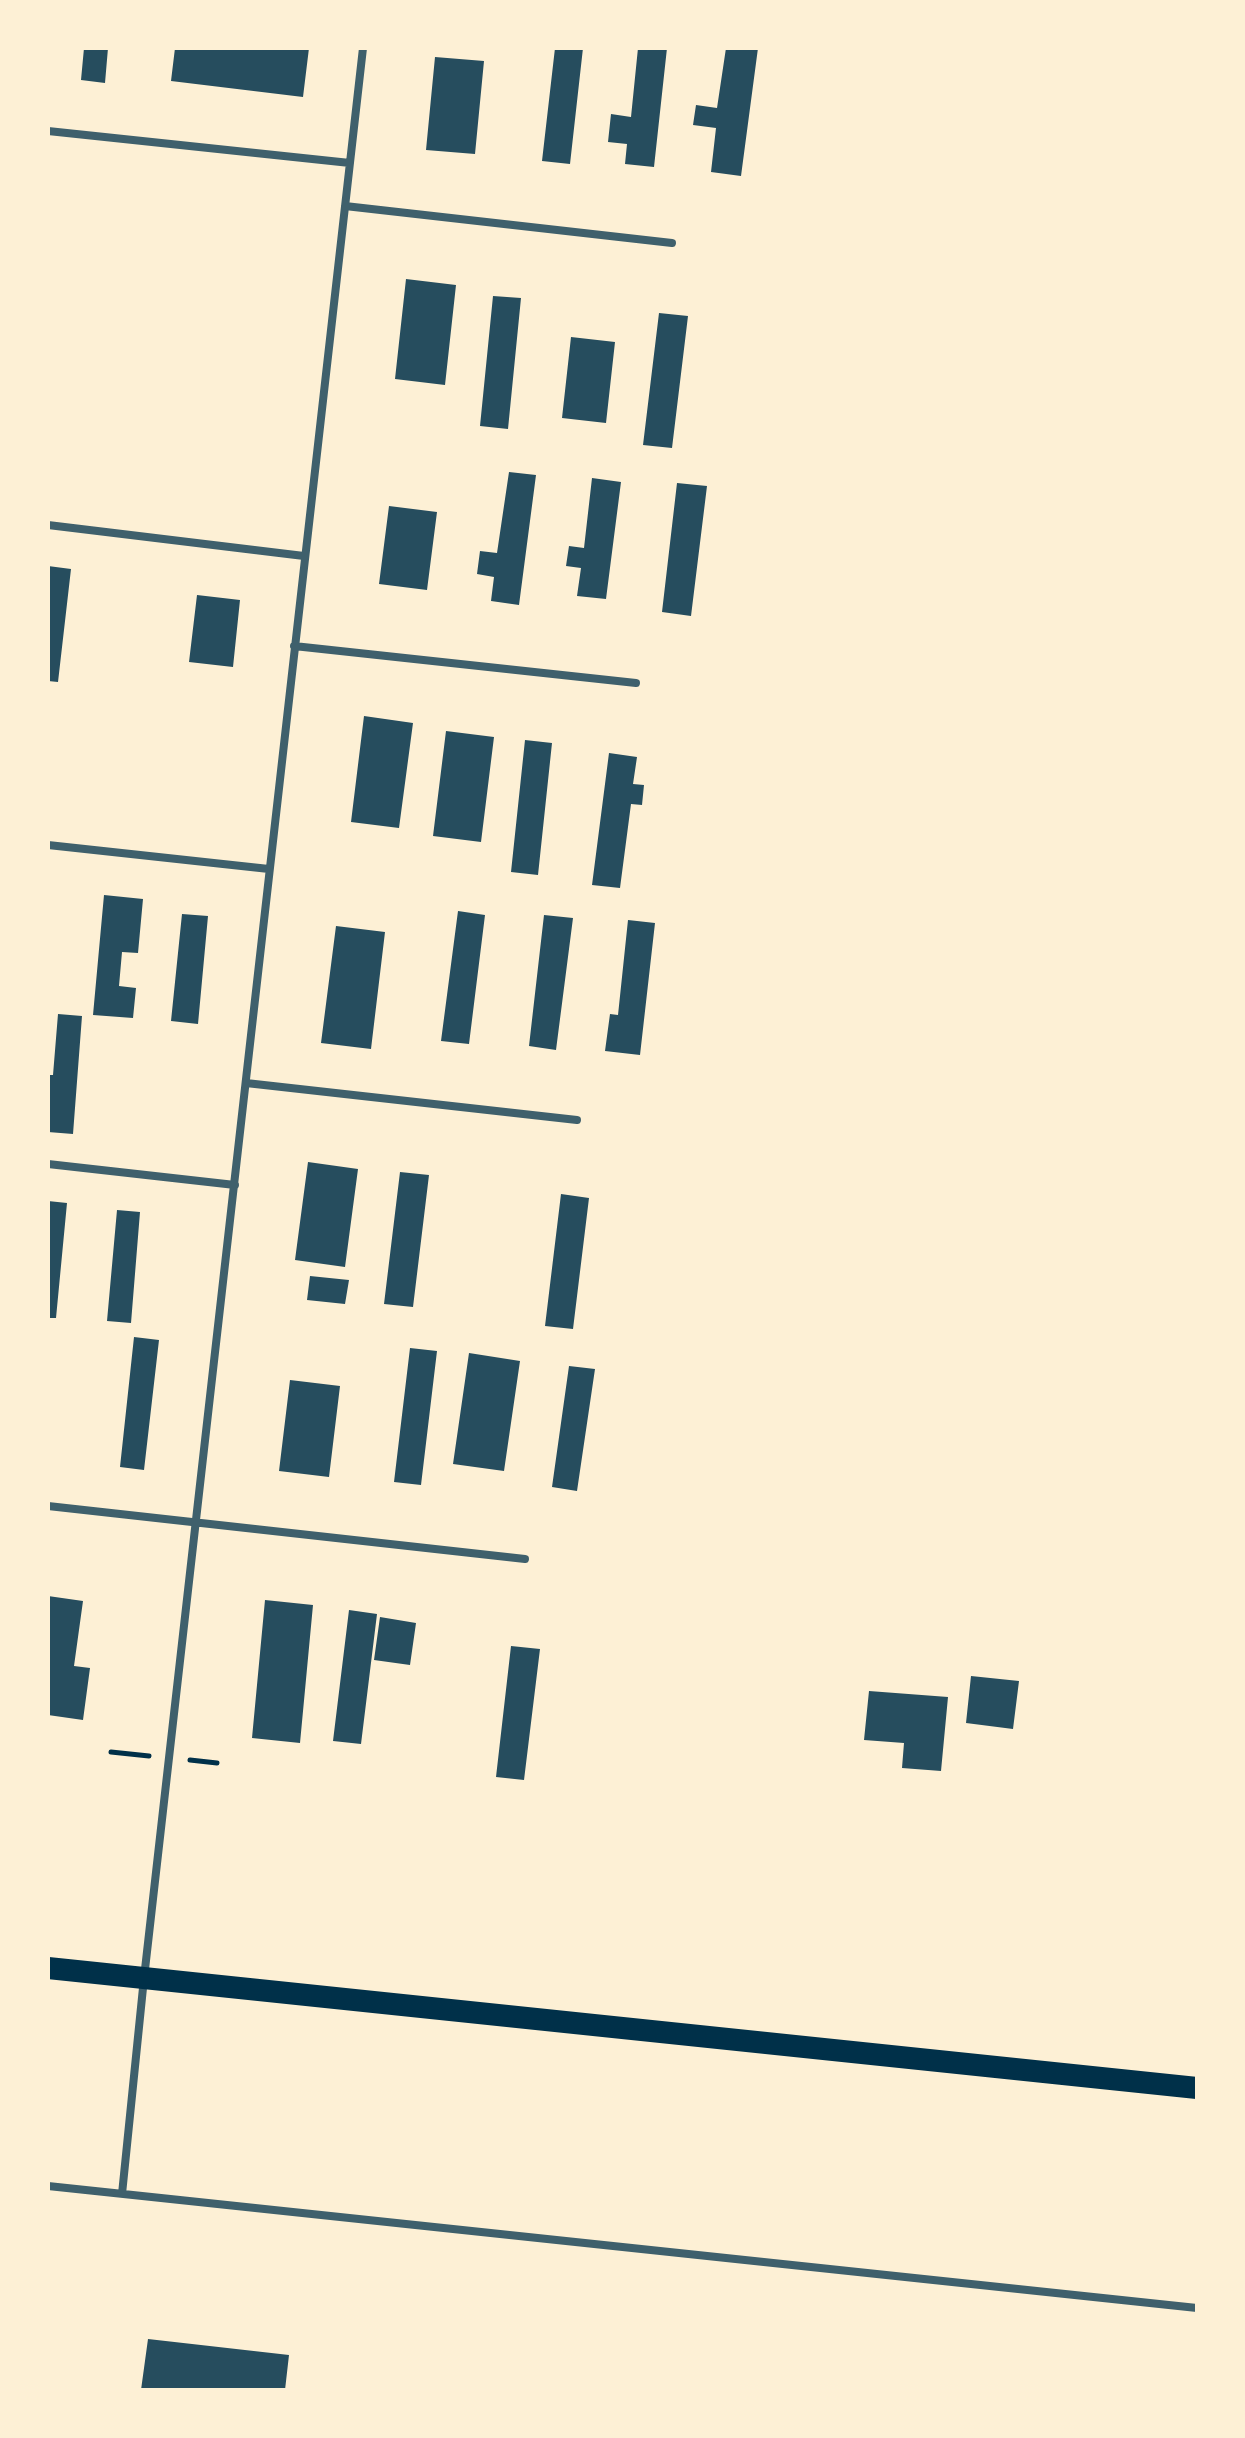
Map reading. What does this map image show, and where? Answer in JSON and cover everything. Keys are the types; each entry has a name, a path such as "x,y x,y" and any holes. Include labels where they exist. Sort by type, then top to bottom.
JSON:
{"highway":[{"path":"48,1968 1197,2088"}],"street":[{"path":"122,2194 363,48"},
{"path":"48,131 350,163"},
{"path":"345,206 672,243"},
{"path":"48,525 304,556"},
{"path":"294,646 636,683"},
{"path":"48,845 269,869"},
{"path":"246,1083 577,1120"},
{"path":"48,1164 235,1185"},
{"path":"48,1506 525,1559"},
{"path":"48,2186 1197,2308"}],"path":[{"path":"111,1752 136,1755"},
{"path":"196,1761 217,1763"}],"building":[{"path":"84,48 108,48 105,83 81,80"},
{"path":"175,48 309,48 303,97 171,81"},
{"path":"555,48 583,48 570,164 542,161"},
{"path":"638,48 667,48 654,167 625,164 627,144 608,142 611,114 631,117"},
{"path":"726,48 758,48 741,176 711,172 716,128 693,125 696,105 717,108"},
{"path":"435,57 484,61 475,154 426,150"},
{"path":"406,279 456,285 445,385 395,379"},
{"path":"493,296 521,298 508,429 480,426"},
{"path":"659,313 688,316 672,448 643,445"},
{"path":"571,337 615,342 606,423 562,418"},
{"path":"509,472 536,475 519,605 491,601 494,577 477,574 480,551 497,553"},
{"path":"592,478 621,482 606,599 577,596 581,568 566,566 569,546 584,548"},
{"path":"677,483 707,486 691,616 662,612"},
{"path":"389,506 437,512 427,590 379,584"},
{"path":"48,566 71,569 58,682 48,681"},
{"path":"197,595 240,600 233,667 189,662"},
{"path":"364,716 413,723 399,828 351,822"},
{"path":"446,731 494,737 481,842 433,836"},
{"path":"525,740 552,743 538,875 511,872"},
{"path":"609,753 637,757 633,784 644,785 642,805 631,804 620,888 592,885"},
{"path":"104,895 143,899 138,953 122,952 119,986 136,988 133,1018 93,1015"},
{"path":"458,911 485,915 469,1044 441,1041"},
{"path":"182,914 208,916 198,1024 171,1021"},
{"path":"544,915 573,918 556,1050 529,1046"},
{"path":"628,920 655,923 640,1055 605,1051 610,1014 618,1015"},
{"path":"336,926 385,932 371,1049 321,1043"},
{"path":"58,1014 82,1016 73,1134 48,1132 48,1075 53,1075"},
{"path":"308,1162 358,1169 345,1267 295,1260"},
{"path":"400,1172 429,1175 413,1307 384,1304"},
{"path":"561,1194 589,1198 573,1329 545,1326"},
{"path":"48,1201 67,1203 56,1318 48,1318"},
{"path":"117,1210 140,1212 131,1323 107,1321"},
{"path":"310,1276 349,1280 345,1304 307,1300"},
{"path":"134,1337 159,1340 144,1470 120,1467"},
{"path":"410,1348 437,1351 421,1485 394,1482"},
{"path":"469,1353 520,1361 504,1471 453,1464"},
{"path":"569,1366 595,1369 577,1491 552,1487"},
{"path":"290,1380 340,1386 329,1477 279,1471"},
{"path":"48,1596 83,1601 74,1666 90,1668 83,1720 48,1715"},
{"path":"265,1600 313,1605 300,1743 252,1738"},
{"path":"349,1610 377,1614 361,1744 333,1741"},
{"path":"380,1617 416,1623 410,1665 374,1660"},
{"path":"511,1646 540,1649 524,1780 496,1777"},
{"path":"971,1676 1019,1681 1013,1729 966,1723"},
{"path":"869,1691 948,1697 941,1771 902,1768 904,1743 864,1740"},
{"path":"148,2339 289,2355 285,2390 141,2390"}]}
